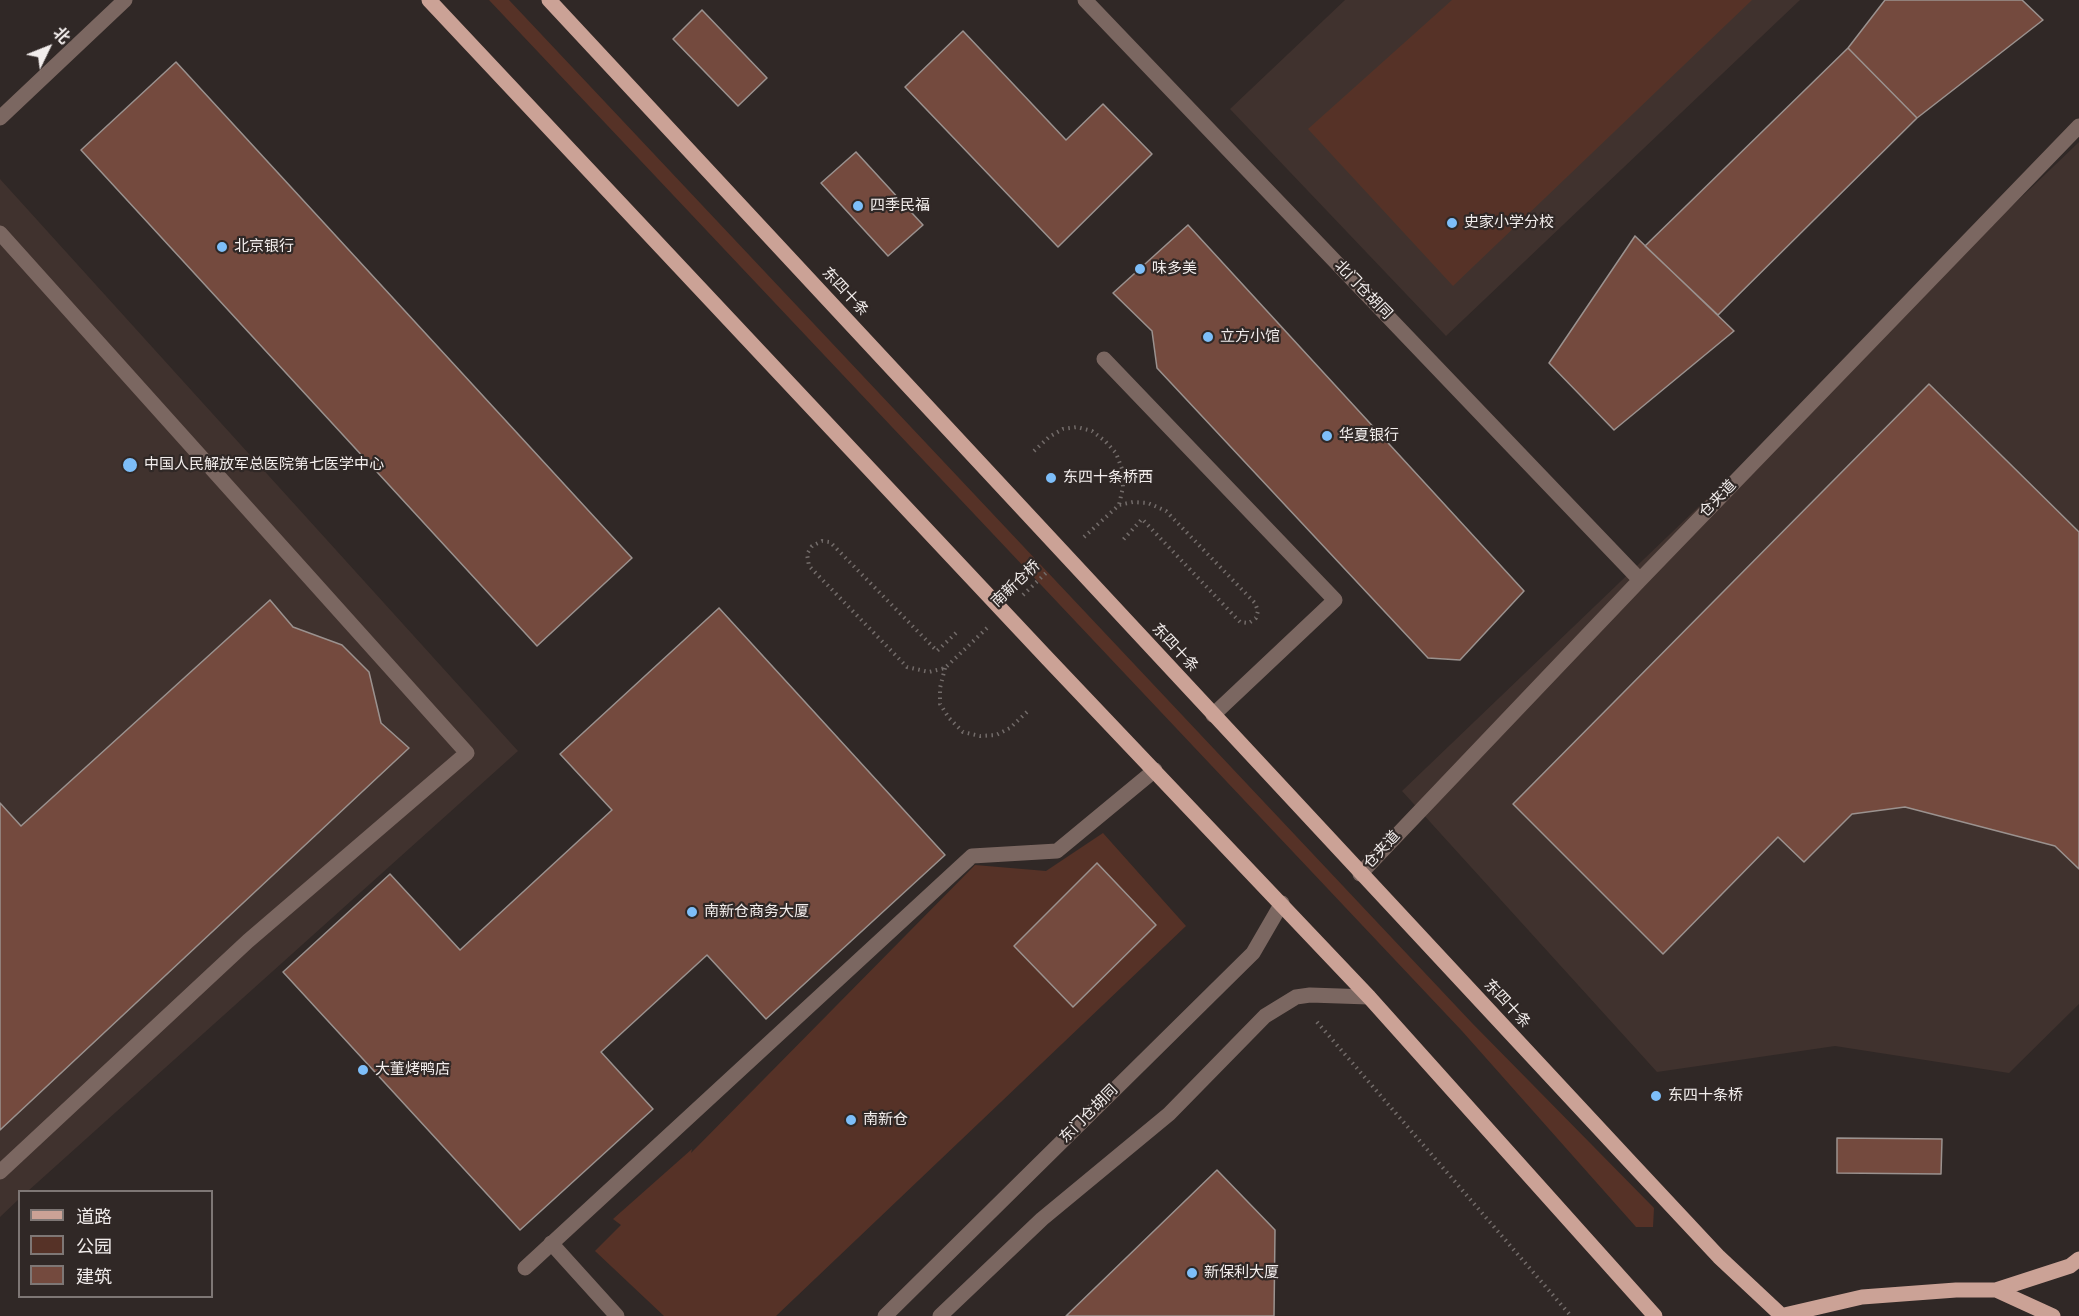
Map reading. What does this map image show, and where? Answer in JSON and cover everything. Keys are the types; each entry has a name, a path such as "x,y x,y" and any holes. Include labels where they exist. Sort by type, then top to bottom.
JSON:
{"main road":[{"path":"429,0 1023,633 1282,903 1655,1316"},
{"name":"东四十条","path":"549,0 1711,1248 1781,1316"},
{"path":"1781,1316 1862,1297 1956,1290 1996,1290 2070,1266 2079,1259"},
{"path":"1996,1290 2053,1316"}],"street":[{"path":"0,118 125,0"},
{"name":"北门仓胡同","path":"1085,0 1640,580"},
{"name":"仓夹道","path":"1360,873 2079,126"},
{"path":"0,233 467,753 248,941 0,1172"},
{"path":"1104,359 1335,600 1213,715"},
{"path":"525,1268 972,856 1057,850 1155,770"},
{"name":"东门仓胡同","path":"885,1316 1253,953 1282,903"},
{"path":"940,1316 1042,1219 1169,1114 1266,1016 1296,997 1310,995 1369,997"},
{"path":"551,1243 617,1316"}],"path":[{"path":"1034,451 1049,437 1063,429 1077,428 1092,431 1116,453 1122,469 1123,487 1119,505"},
{"path":"1084,537 1119,505 1134,502 1148,503 1166,511 1256,603 1258,611 1256,618 1249,623 1240,622 1142,519 1122,541"},
{"path":"956,633 937,651 830,542 822,541 812,546 807,554 809,566 906,667 929,672 945,668 940,688 940,704 949,718 963,732 980,736 996,735 1010,728 1028,711"},
{"name":"南新仓桥","path":"1015,603 1049,570"},
{"name":"南新仓桥","path":"945,668 988,627"},
{"path":"1296,997 1571,1316"}],"shaded area":[{"name":"史家小学分校","path":"1345,0 1800,0 1446,336 1230,109"},
{"path":"2079,142 2079,1004 2009,1073 1835,1046 1657,1072 1402,791"},
{"name":"中国人民解放军总医院第七医学中心","path":"0,179 518,751 29,1190 18,1190 18,1200 0,1217"}],"green space":[{"path":"489,0 509,0 1472,1023 1654,1208 1653,1227 1636,1227 1462,1031"},
{"name":"史家小学分校","path":"1452,0 1752,0 1453,286 1308,129"},
{"path":"1103,833 1186,926 776,1316 664,1316 595,1251 621,1225 613,1219 692,1149 691,1153 975,865 1046,871"}],"building":[{"path":"1885,0 2022,0 2043,20 1917,118 1848,48"},
{"path":"702,10 767,78 738,106 673,39"},
{"path":"963,31 1066,140 1103,104 1152,154 1058,247 905,87"},
{"path":"1848,48 1917,118 1718,315 1645,246"},
{"path":"176,62 632,558 537,646 81,150"},
{"path":"856,152 923,225 888,256 821,183"},
{"path":"1188,225 1524,591 1460,660 1428,658 1157,368 1152,331 1113,293"},
{"path":"1635,236 1734,331 1614,430 1549,363"},
{"path":"1929,384 2079,532 2079,869 2055,846 1905,807 1852,814 1804,862 1778,837 1663,954 1513,804"},
{"path":"270,600 293,627 342,645 369,672 381,723 409,748 0,1130 0,803 21,826"},
{"name":"南新仓商务大厦","path":"719,608 945,855 766,1019 707,955 601,1052 653,1109 520,1230 283,972 390,874 460,950 612,810 560,754"},
{"path":"1097,863 1156,925 1073,1007 1014,946"},
{"path":"1837,1138 1942,1139 1941,1174 1837,1173"},
{"name":"新保利大厦","path":"1217,1170 1275,1230 1274,1316 1066,1316"}],"place":[{"name":"四季民福","path":"858,206"},
{"name":"史家小学分校","path":"1452,223"},
{"name":"北京银行","path":"222,247"},
{"name":"味多美","path":"1140,269"},
{"name":"立方小馆","path":"1208,337"},
{"name":"华夏银行","path":"1327,436"},
{"name":"中国人民解放军总医院第七医学中心","path":"130,465"},
{"name":"东四十条桥西","path":"1051,478"},
{"name":"南新仓商务大厦","path":"692,912"},
{"name":"大董烤鸭店","path":"363,1070"},
{"name":"东四十条桥","path":"1656,1096"},
{"name":"南新仓","path":"851,1120"},
{"name":"新保利大厦","path":"1192,1273"}]}
